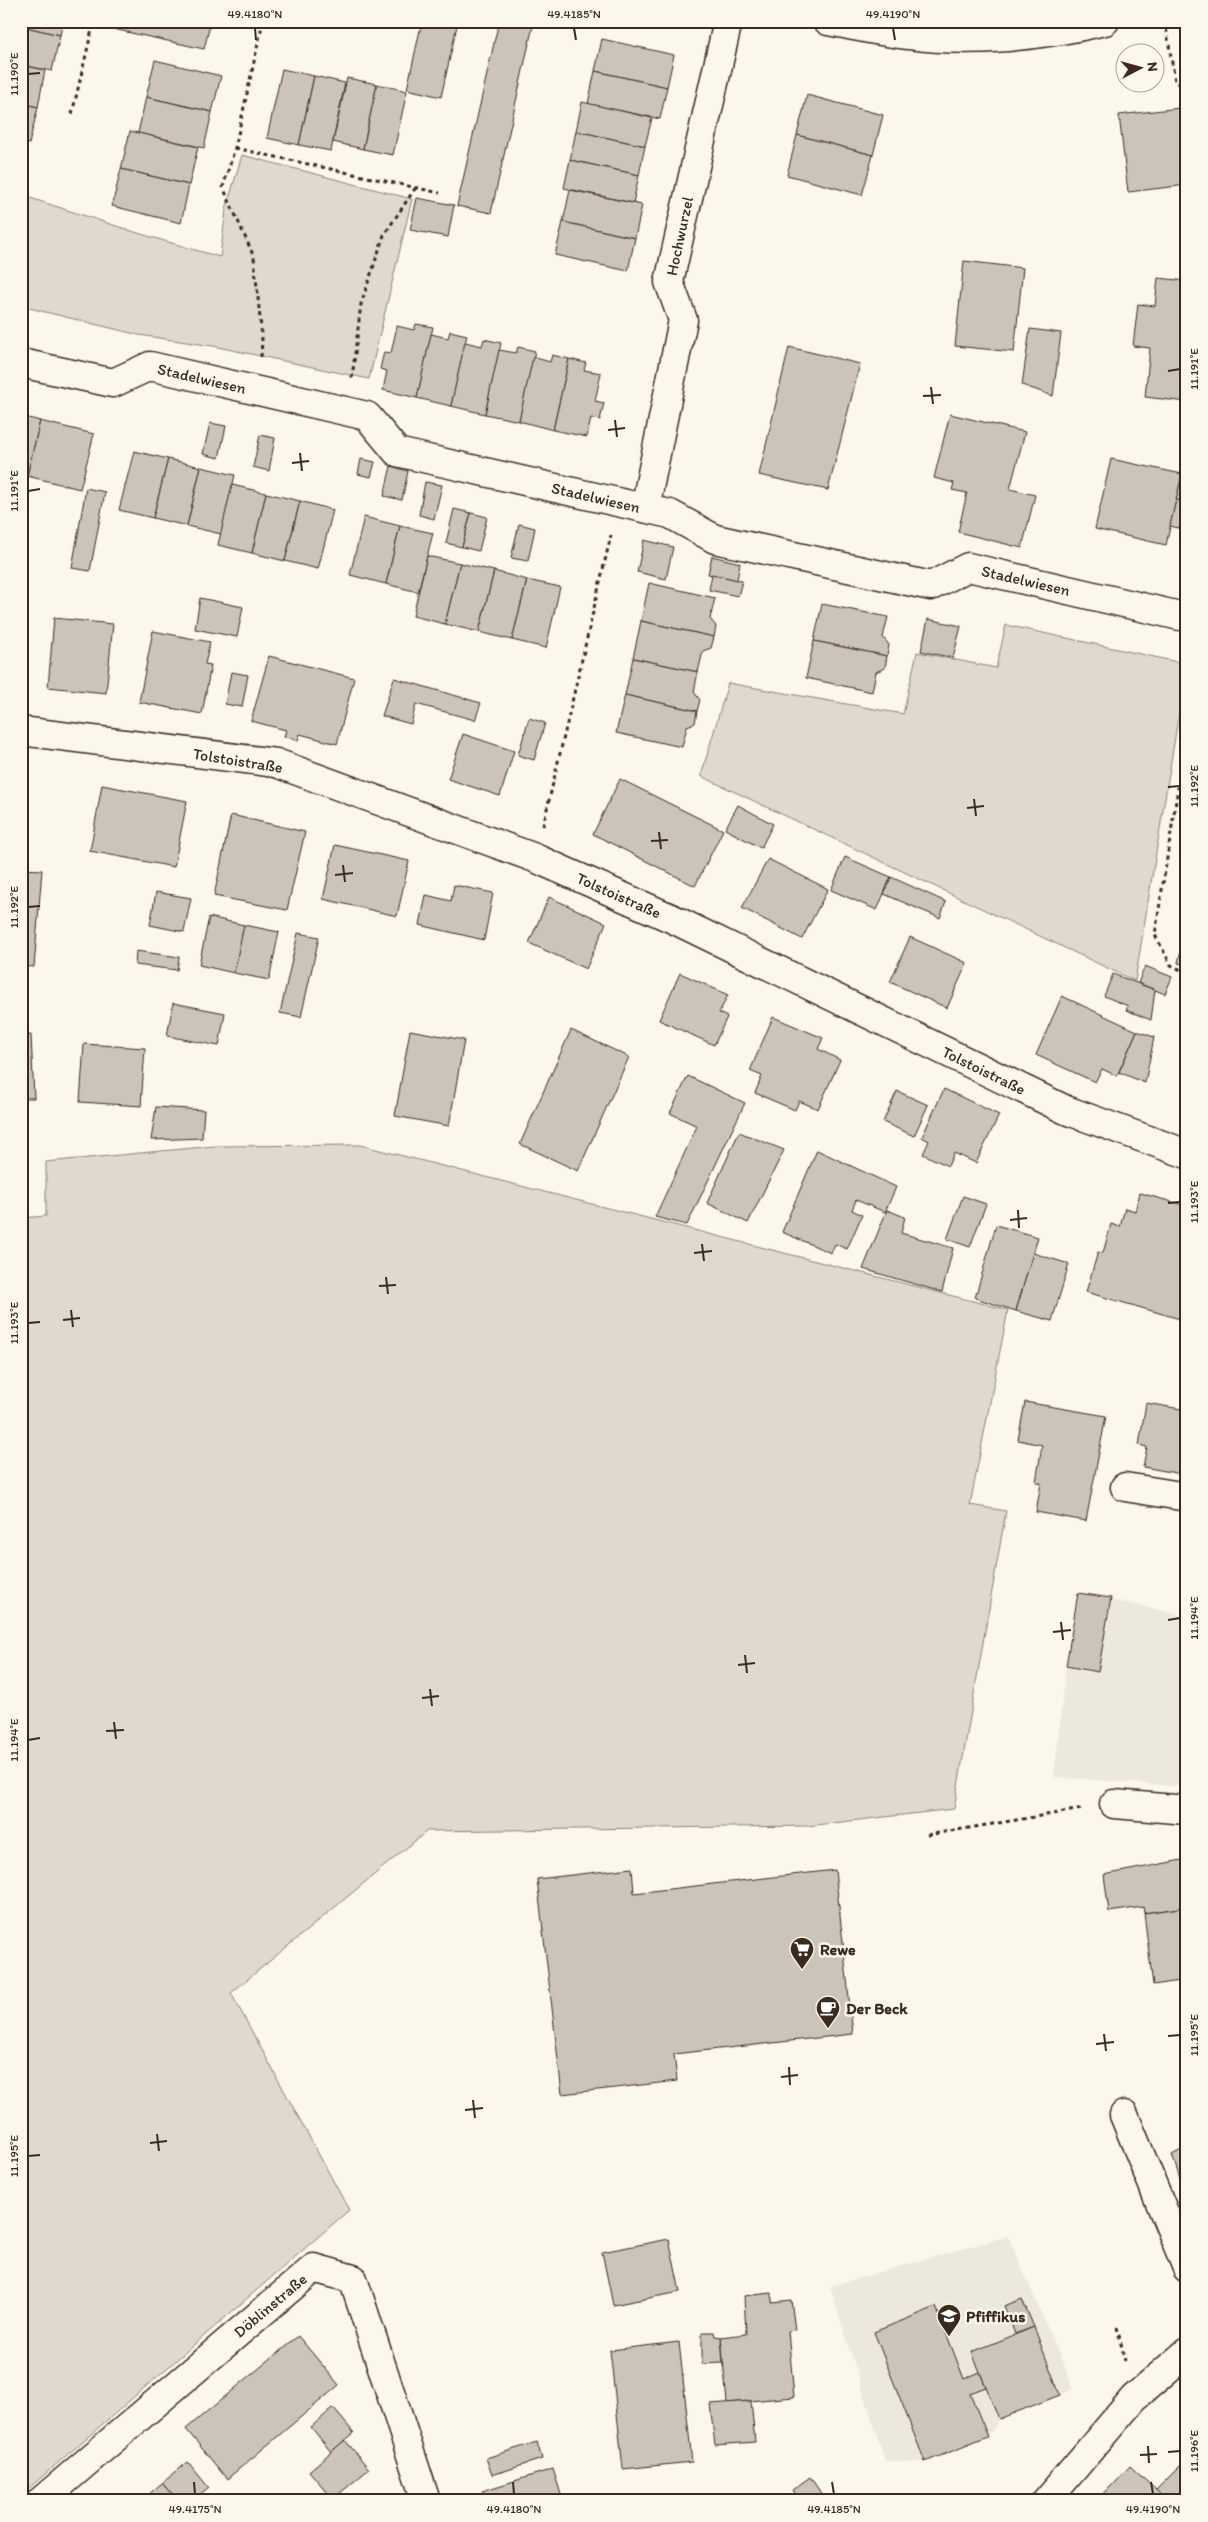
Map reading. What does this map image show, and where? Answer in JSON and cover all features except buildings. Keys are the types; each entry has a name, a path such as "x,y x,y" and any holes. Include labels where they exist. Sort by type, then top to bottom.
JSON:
{"street":[{"name":"Hochwurzel","path":"645,508 684,320 669,282 728,21"},
{"path":"828,21 909,36 979,40 1081,27 1105,21"},
{"name":"Stadelwiesen","path":"21,363 113,383 150,366 367,416 397,452 670,514 715,539 931,586 968,567 1180,616"},
{"name":"Tolstoistraße","path":"21,731 276,763 535,858 673,919 1066,1110 1187,1154"},
{"path":"1125,1487 1187,1497"},
{"path":"1114,1804 1187,1810"},
{"path":"1124,2115 1187,2268"},
{"name":"Döblinstraße","path":"41,2501 314,2268 353,2279 426,2501"},
{"path":"1046,2501 1134,2398 1187,2352"}],"path":[{"path":"72,114 94,21"},
{"path":"259,390 262,339 254,257 223,187 235,148 263,21"},
{"path":"1165,21 1175,81 1187,89"},
{"path":"235,148 440,193"},
{"path":"348,411 361,304 384,235 416,187"},
{"path":"535,858 619,502"},
{"path":"1187,730 1155,935 1170,965 1187,973"},
{"path":"927,1835 1114,1804"}],"shaded area":[{"path":"242,155 412,199 369,379 213,346 139,335 21,306 21,195 144,235 220,257 226,209"},
{"path":"1006,625 1187,664 1135,981 701,776 728,683 903,714 917,652 996,668"},
{"path":"360,1145 1008,1310 970,1505 1006,1511 954,1809 807,1826 427,1831 231,1993 349,2210 21,2495 21,1218 46,1216 46,1162 214,1146"},
{"path":"1078,1593 1187,1616 1187,1787 1054,1777 1066,1666"},
{"name":"Pfiffikus","path":"1008,2236 1074,2389 999,2419 988,2437 925,2462 885,2461 830,2286"}],"place":[{"name":"Rewe","path":"802,1970"},
{"name":"Der Beck","path":"828,2029"},
{"name":"Pfiffikus","path":"949,2337"}]}
